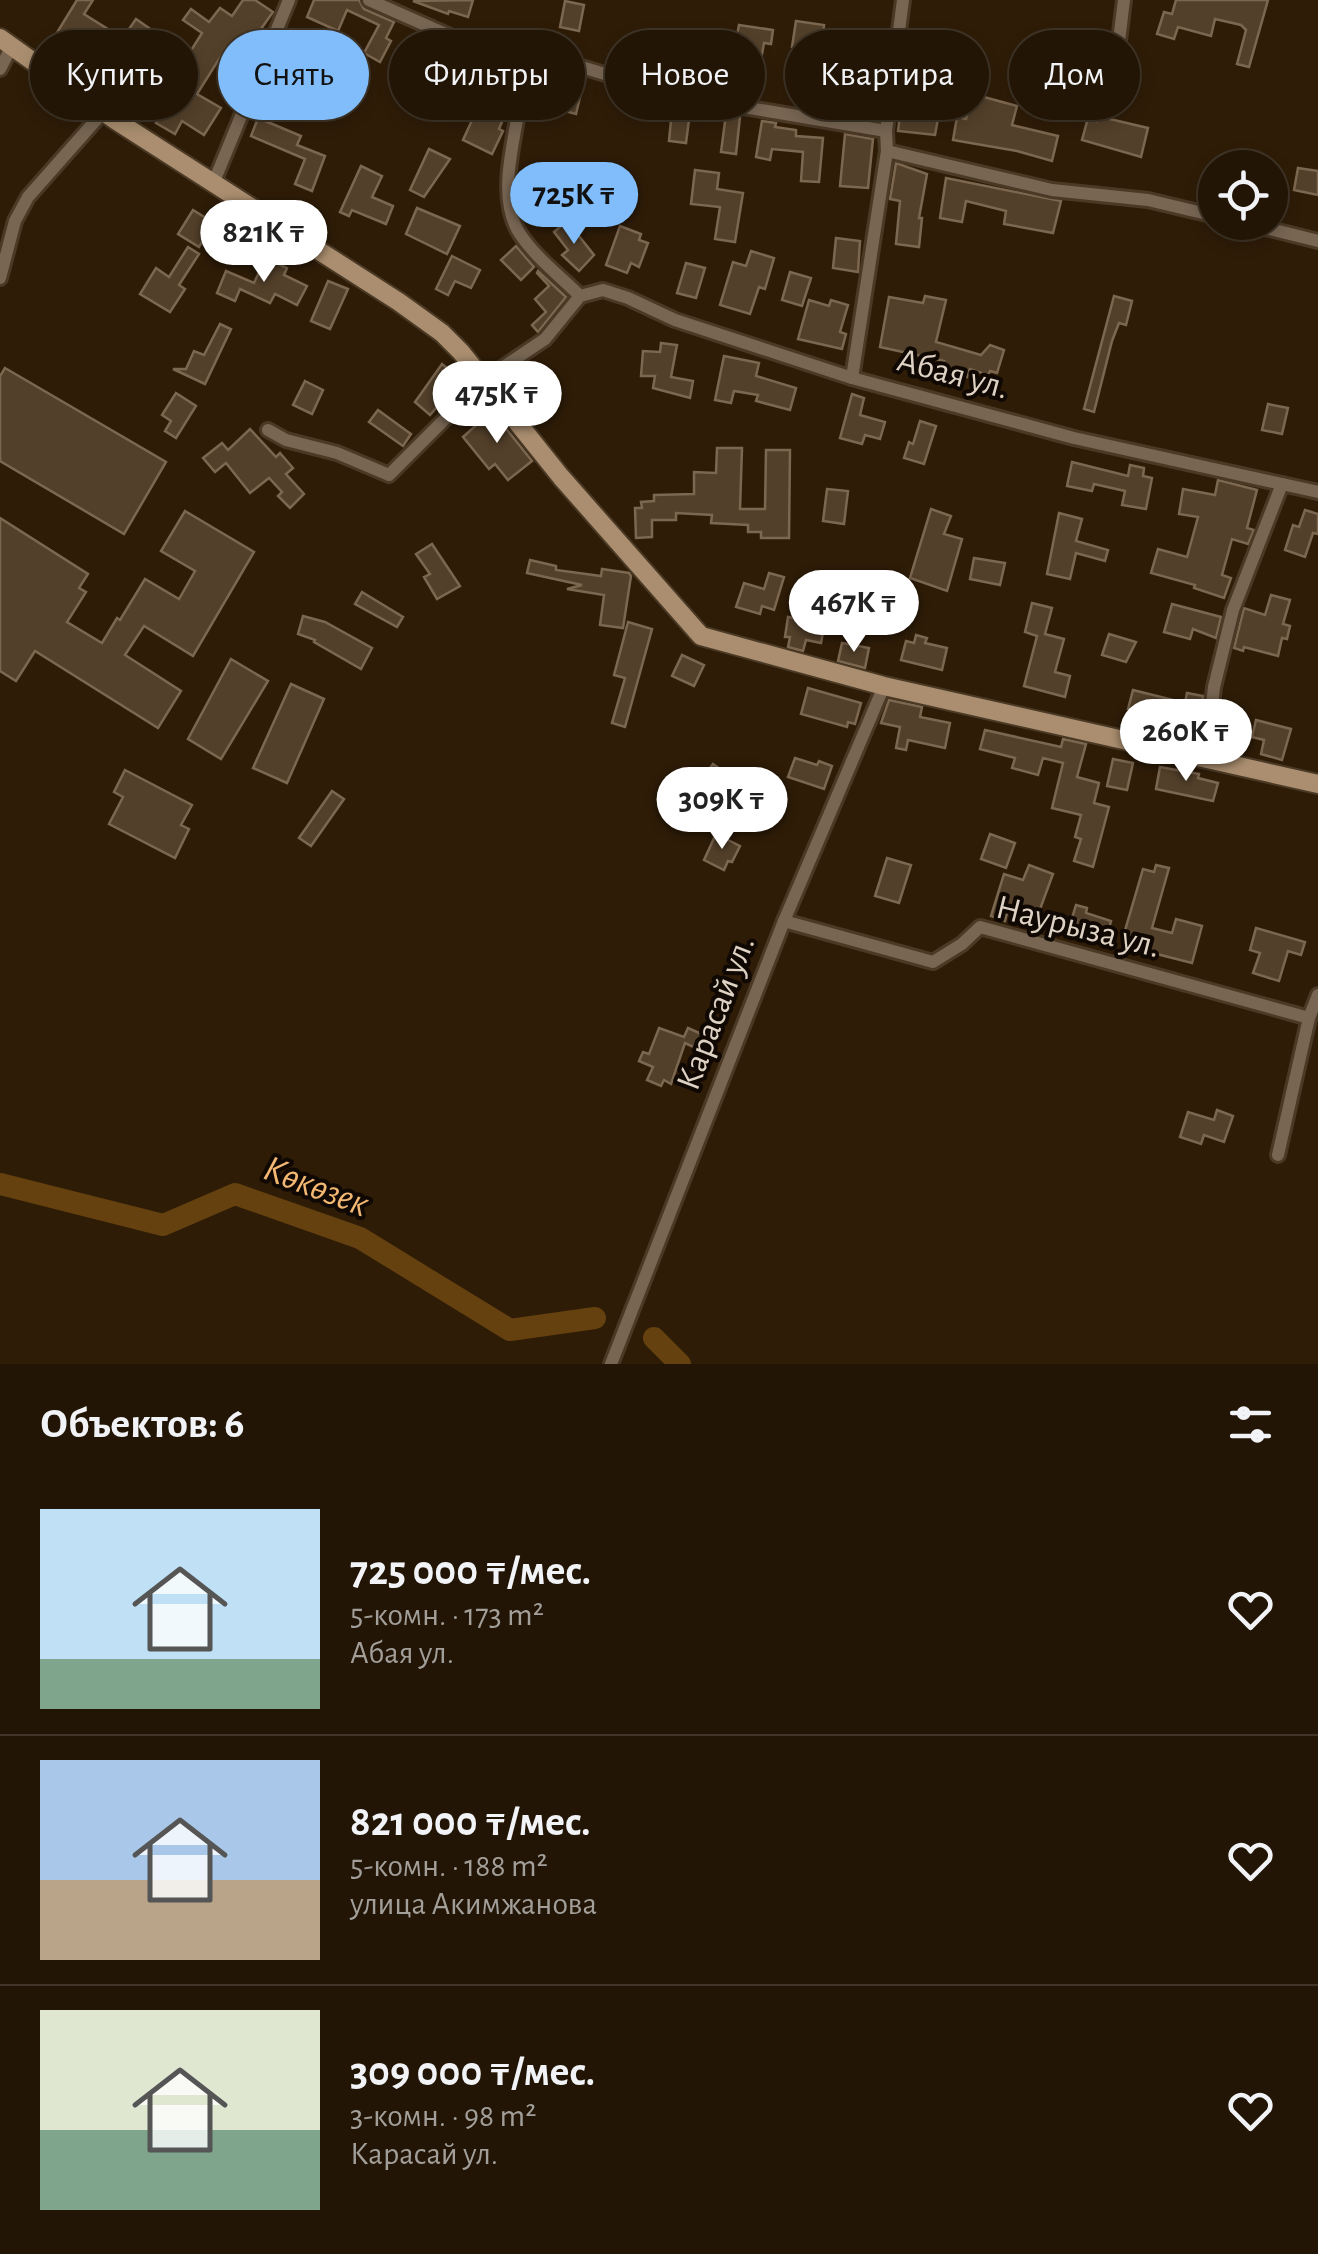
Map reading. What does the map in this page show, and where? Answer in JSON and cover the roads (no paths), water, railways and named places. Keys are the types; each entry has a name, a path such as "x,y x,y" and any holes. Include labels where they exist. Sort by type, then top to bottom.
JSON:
{"street":[{"path":"212,184 289,0"},
{"path":"368,0 433,30"},
{"path":"852,378 887,151 903,0"},
{"path":"1120,30 1124,0"},
{"path":"0,69 6,42 30,59"},
{"path":"585,68 678,96 886,132"},
{"path":"0,278 15,221 28,197 96,120"},
{"path":"117,120 442,333 561,478 701,636 884,686 1318,784"},
{"path":"268,430 286,440 337,453 388,475 484,380 546,339 580,296 520,234 510,212 507,190 516,120"},
{"path":"887,151 1052,190 1148,200 1198,212"},
{"path":"1288,234 1318,241"},
{"name":"Абая ул.","path":"580,296 603,290 674,320 852,378 1074,438 1318,492"},
{"path":"1206,759 1214,687 1233,610 1282,484"},
{"name":"Карасай ул.","path":"611,1364 784,921 884,686"},
{"name":"Наурыза ул.","path":"784,921 932,962 980,928 1308,1018"},
{"path":"1278,1155 1308,1018 1318,995"}],"waterway":[{"name":"Көкөзек","path":"0,1184 163,1225 235,1194 360,1238 510,1330 595,1318"},
{"name":"Көкөзек","path":"654,1338 680,1364"}]}
